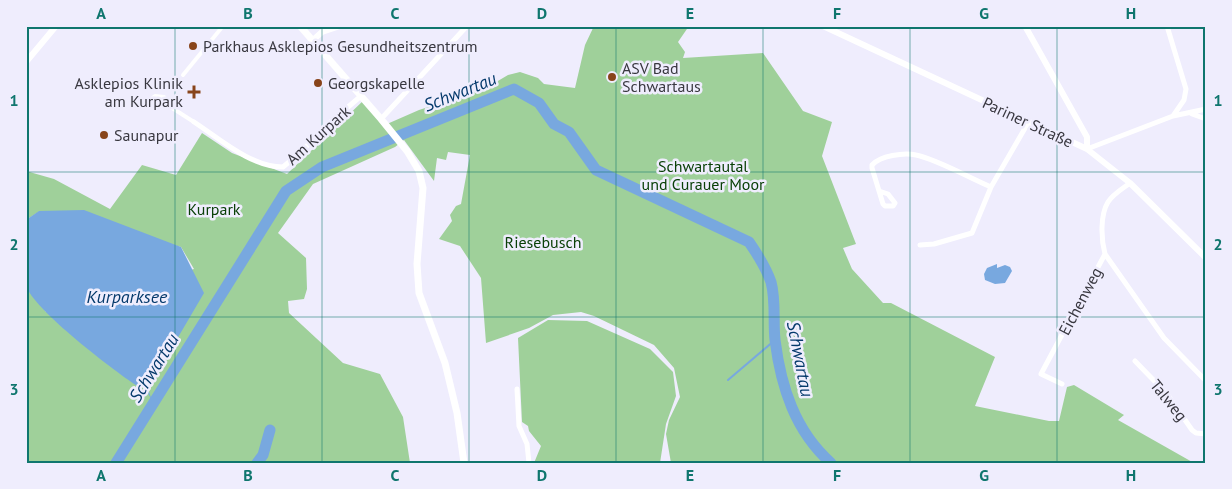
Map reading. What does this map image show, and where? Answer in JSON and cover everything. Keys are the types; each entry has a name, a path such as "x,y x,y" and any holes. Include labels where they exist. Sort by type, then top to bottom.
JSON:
{"main road":[{"path":"300,26 381,119 414,161 423,188 416,264 419,293 445,362 457,413 464,463"}],"street":[{"path":"26,62 56,26"},
{"path":"183,75 223,26"},
{"path":"313,40 322,32 340,26"},
{"path":"381,119 467,26"},
{"name":"Pariner Straße","path":"823,26 1087,149 1130,183 1206,258"},
{"path":"1025,26 1087,137 1087,149 1173,116 1191,114 1206,109"},
{"path":"1167,26 1186,89 1184,100 1173,116"},
{"path":"150,100 155,96 164,98 169,106 194,122"},
{"name":"Am Kurpark","path":"194,122 231,147 265,165 283,166 301,152 328,124 361,96"},
{"path":"1191,114 1206,118"},
{"path":"920,245 934,244 972,233 991,187 1028,123"},
{"path":"879,191 872,165 879,160 904,154 923,157 991,187"},
{"name":"Eichenweg","path":"1062,384 1041,374 1105,254 1103,240 1104,209 1112,196 1130,183"},
{"path":"1105,254 1164,338 1206,381"},
{"name":"Talweg","path":"1135,360 1167,394 1196,433 1206,434"},
{"path":"517,389 519,426 527,444 529,463"}],"green space":[{"name":"Schwartautal und Curauer Moor","path":"594,26 689,26 678,42 685,52 683,58 763,53 803,111 832,122 822,156 856,244 843,248 852,269 883,303 891,303 995,357 975,406 1049,421 1059,421 1067,387 1074,385 1124,415 1118,420 1194,463 671,463 666,434 669,420 680,397 674,368 654,345 594,316 581,312 553,315 529,328 486,343 481,278 460,246 439,239 452,221 450,215 456,206 461,204 470,155 448,152 446,160 437,158 434,181 404,140 395,147 313,184 278,233 306,258 307,289 304,299 288,301 289,313 343,363 380,374 403,417 410,463 26,463 26,285 46,312 194,269 181,247 40,211 26,220 26,171 54,179 110,209 142,165 176,175 202,133 232,153 287,174 365,99 387,124 419,110 486,88 508,75 520,72 538,78 544,84 575,88 585,45"},
{"path":"548,320 587,321 650,349 673,372 676,396 666,424 660,463 534,463 541,446 529,431 528,426 522,422 518,338"}],"water":[{"name":"Kurparksee","path":"84,210 181,247 204,293 153,380 146,384 153,403 144,385 139,387 113,369 58,324 31,295 26,285 26,220 39,211"},
{"path":"997,264 997,268 1005,265 1010,267 1012,271 1005,283 995,284 985,280 984,274 987,268"}],"waterway":[{"name":"Schwartau","path":"116,463 286,191 322,167 514,89 539,103 554,124 569,132 596,170 749,242 771,282 774,333 781,375 786,391 799,422 808,437 831,463"},
{"path":"728,380 775,340"},
{"path":"257,463 263,455 270,430"}],"place":[{"name":"Parkhaus Asklepios Gesundheitszentrum","path":"193,46"},
{"name":"ASV Bad Schwartaus","path":"612,77"},
{"name":"Georgskapelle","path":"318,83"},
{"name":"Asklepios Klinik am Kurpark","path":"194,92"},
{"name":"Saunapur","path":"104,135"}],"park label":[{"name":"Kurpark","path":"214,209"},
{"name":"Riesebusch","path":"543,242"}]}
